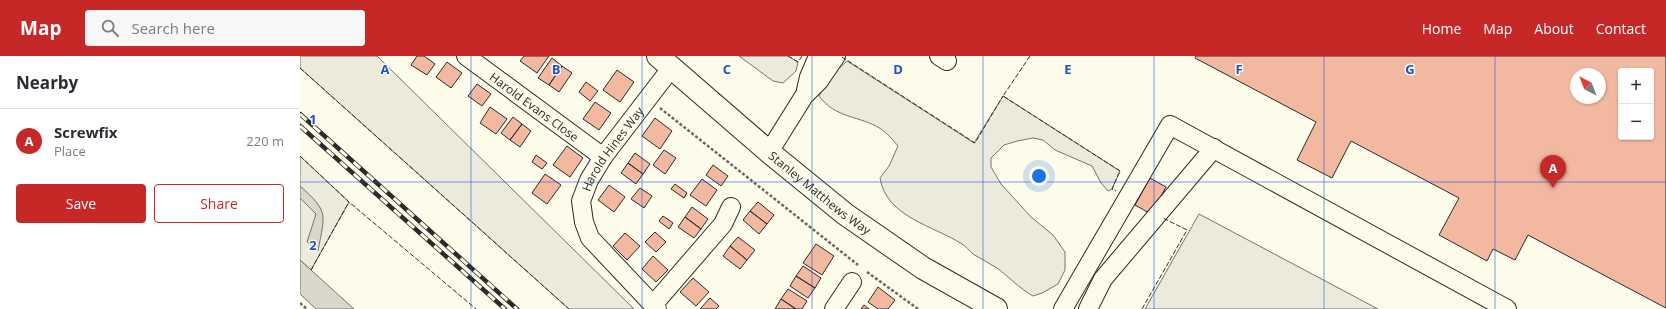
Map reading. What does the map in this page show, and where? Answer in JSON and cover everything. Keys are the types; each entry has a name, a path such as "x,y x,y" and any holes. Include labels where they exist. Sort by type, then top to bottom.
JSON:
{"main road":[{"name":"Stanley Matthews Way","path":"665,62 769,152 845,214 924,268 996,309"}],"street":[{"name":"Harold Evans Close","path":"466,56 603,157"},
{"path":"804,96 808,76 818,56"},
{"path":"769,152 804,96 819,81 836,56"},
{"name":"Harold Hines Way","path":"655,307 590,238 584,222 581,201 589,180 603,157 648,98 665,62"},
{"path":"1063,309 1170,125 1507,309"},
{"path":"1088,309 1103,279 1214,148"},
{"path":"655,307 723,224 731,207"},
{"path":"834,309 858,276"}],"path":[{"path":"648,98 858,266"},
{"path":"858,276 918,309"},
{"path":"300,303 307,309"}],"shaded area":[{"path":"300,56 377,56 634,309 569,309 300,68"},
{"path":"739,56 788,56 798,62 796,71 783,83 773,81"},
{"path":"847,61 974,143 1003,96 1120,171 1112,189 1108,191 1101,183 1092,166 1055,150 1043,140 1033,138 1004,145 991,158 991,167 1001,184 1031,217 1053,235 1065,252 1065,270 1058,284 1033,296 997,268 973,254 963,245 913,219 891,202 884,191 880,178 889,166 898,146 881,129 864,121 840,113 833,109 819,96 826,80"},
{"path":"300,156 349,202 311,270 300,260"},
{"path":"300,186 316,202 322,214 323,221 318,251 307,242 316,214 300,198"},
{"path":"1199,214 1378,309 1145,309"},
{"path":"300,260 354,309 316,309 300,294"}],"building":[{"path":"417,56 424,56 435,64 427,75 411,65"},
{"path":"524,56 549,56 537,73 520,61"},
{"path":"1196,56 1666,56 1666,308 1528,235 1515,260 1493,249 1487,261 1439,235 1459,198 1351,141 1332,178 1297,160 1316,122 1195,58"},
{"path":"552,58 562,66 549,85 538,78"},
{"path":"447,62 462,73 451,88 436,77"},
{"path":"562,66 572,73 559,92 549,85"},
{"path":"617,70 634,82 620,102 603,90"},
{"path":"586,82 598,91 590,101 579,92"},
{"path":"477,84 491,94 482,106 468,96"},
{"path":"595,102 611,113 599,130 583,119"},
{"path":"490,107 507,119 496,134 480,123"},
{"path":"513,117 522,124 510,140 501,133"},
{"path":"655,118 672,131 660,149 642,136"},
{"path":"522,124 531,131 520,147 510,140"},
{"path":"567,146 583,158 570,177 553,165"},
{"path":"664,150 676,158 665,174 653,165"},
{"path":"635,153 650,164 643,174 628,163"},
{"path":"536,155 547,163 542,169 532,162"},
{"path":"628,163 643,174 636,184 621,173"},
{"path":"713,165 728,176 721,186 706,175"},
{"path":"545,174 561,185 547,204 532,193"},
{"path":"1150,178 1166,187 1151,214 1135,205"},
{"path":"702,179 717,190 706,206 690,195"},
{"path":"675,184 687,193 684,198 671,189"},
{"path":"609,185 625,197 614,212 598,200"},
{"path":"640,188 652,196 644,208 631,199"},
{"path":"758,202 774,215 767,224 750,211"},
{"path":"692,207 708,219 701,229 685,217"},
{"path":"750,211 767,224 759,234 743,220"},
{"path":"663,216 673,223 669,229 659,221"},
{"path":"685,217 701,229 694,238 678,227"},
{"path":"655,232 666,242 656,252 645,242"},
{"path":"625,233 640,246 627,260 613,246"},
{"path":"738,237 755,250 747,260 730,246"},
{"path":"816,244 834,256 822,275 803,263"},
{"path":"730,246 747,260 740,269 723,256"},
{"path":"653,256 668,270 656,282 642,269"},
{"path":"803,266 821,278 815,288 796,276"},
{"path":"796,276 815,288 808,298 790,286"},
{"path":"693,278 709,292 696,306 680,292"},
{"path":"878,287 895,300 888,309 878,309 868,302"},
{"path":"788,289 807,301 802,309 796,309 781,299"},
{"path":"710,298 719,306 716,309 700,309"},
{"path":"781,299 796,309 775,309"},
{"path":"864,305 869,309 861,309"}],"railway":[{"path":"300,114 517,309"},
{"path":"300,126 505,309"}],"fence":[{"path":"788,56 798,62 802,56"},
{"path":"1030,56 1003,96 1120,171 1112,189 1116,191"},
{"path":"842,57 975,143 1003,96"},
{"path":"300,68 569,309"},
{"path":"300,156 349,202 476,309"},
{"path":"311,270 349,202"},
{"path":"1142,309 1187,230 1163,218"}],"place":[{"name":"Screwfix","path":"1553,188"}]}
